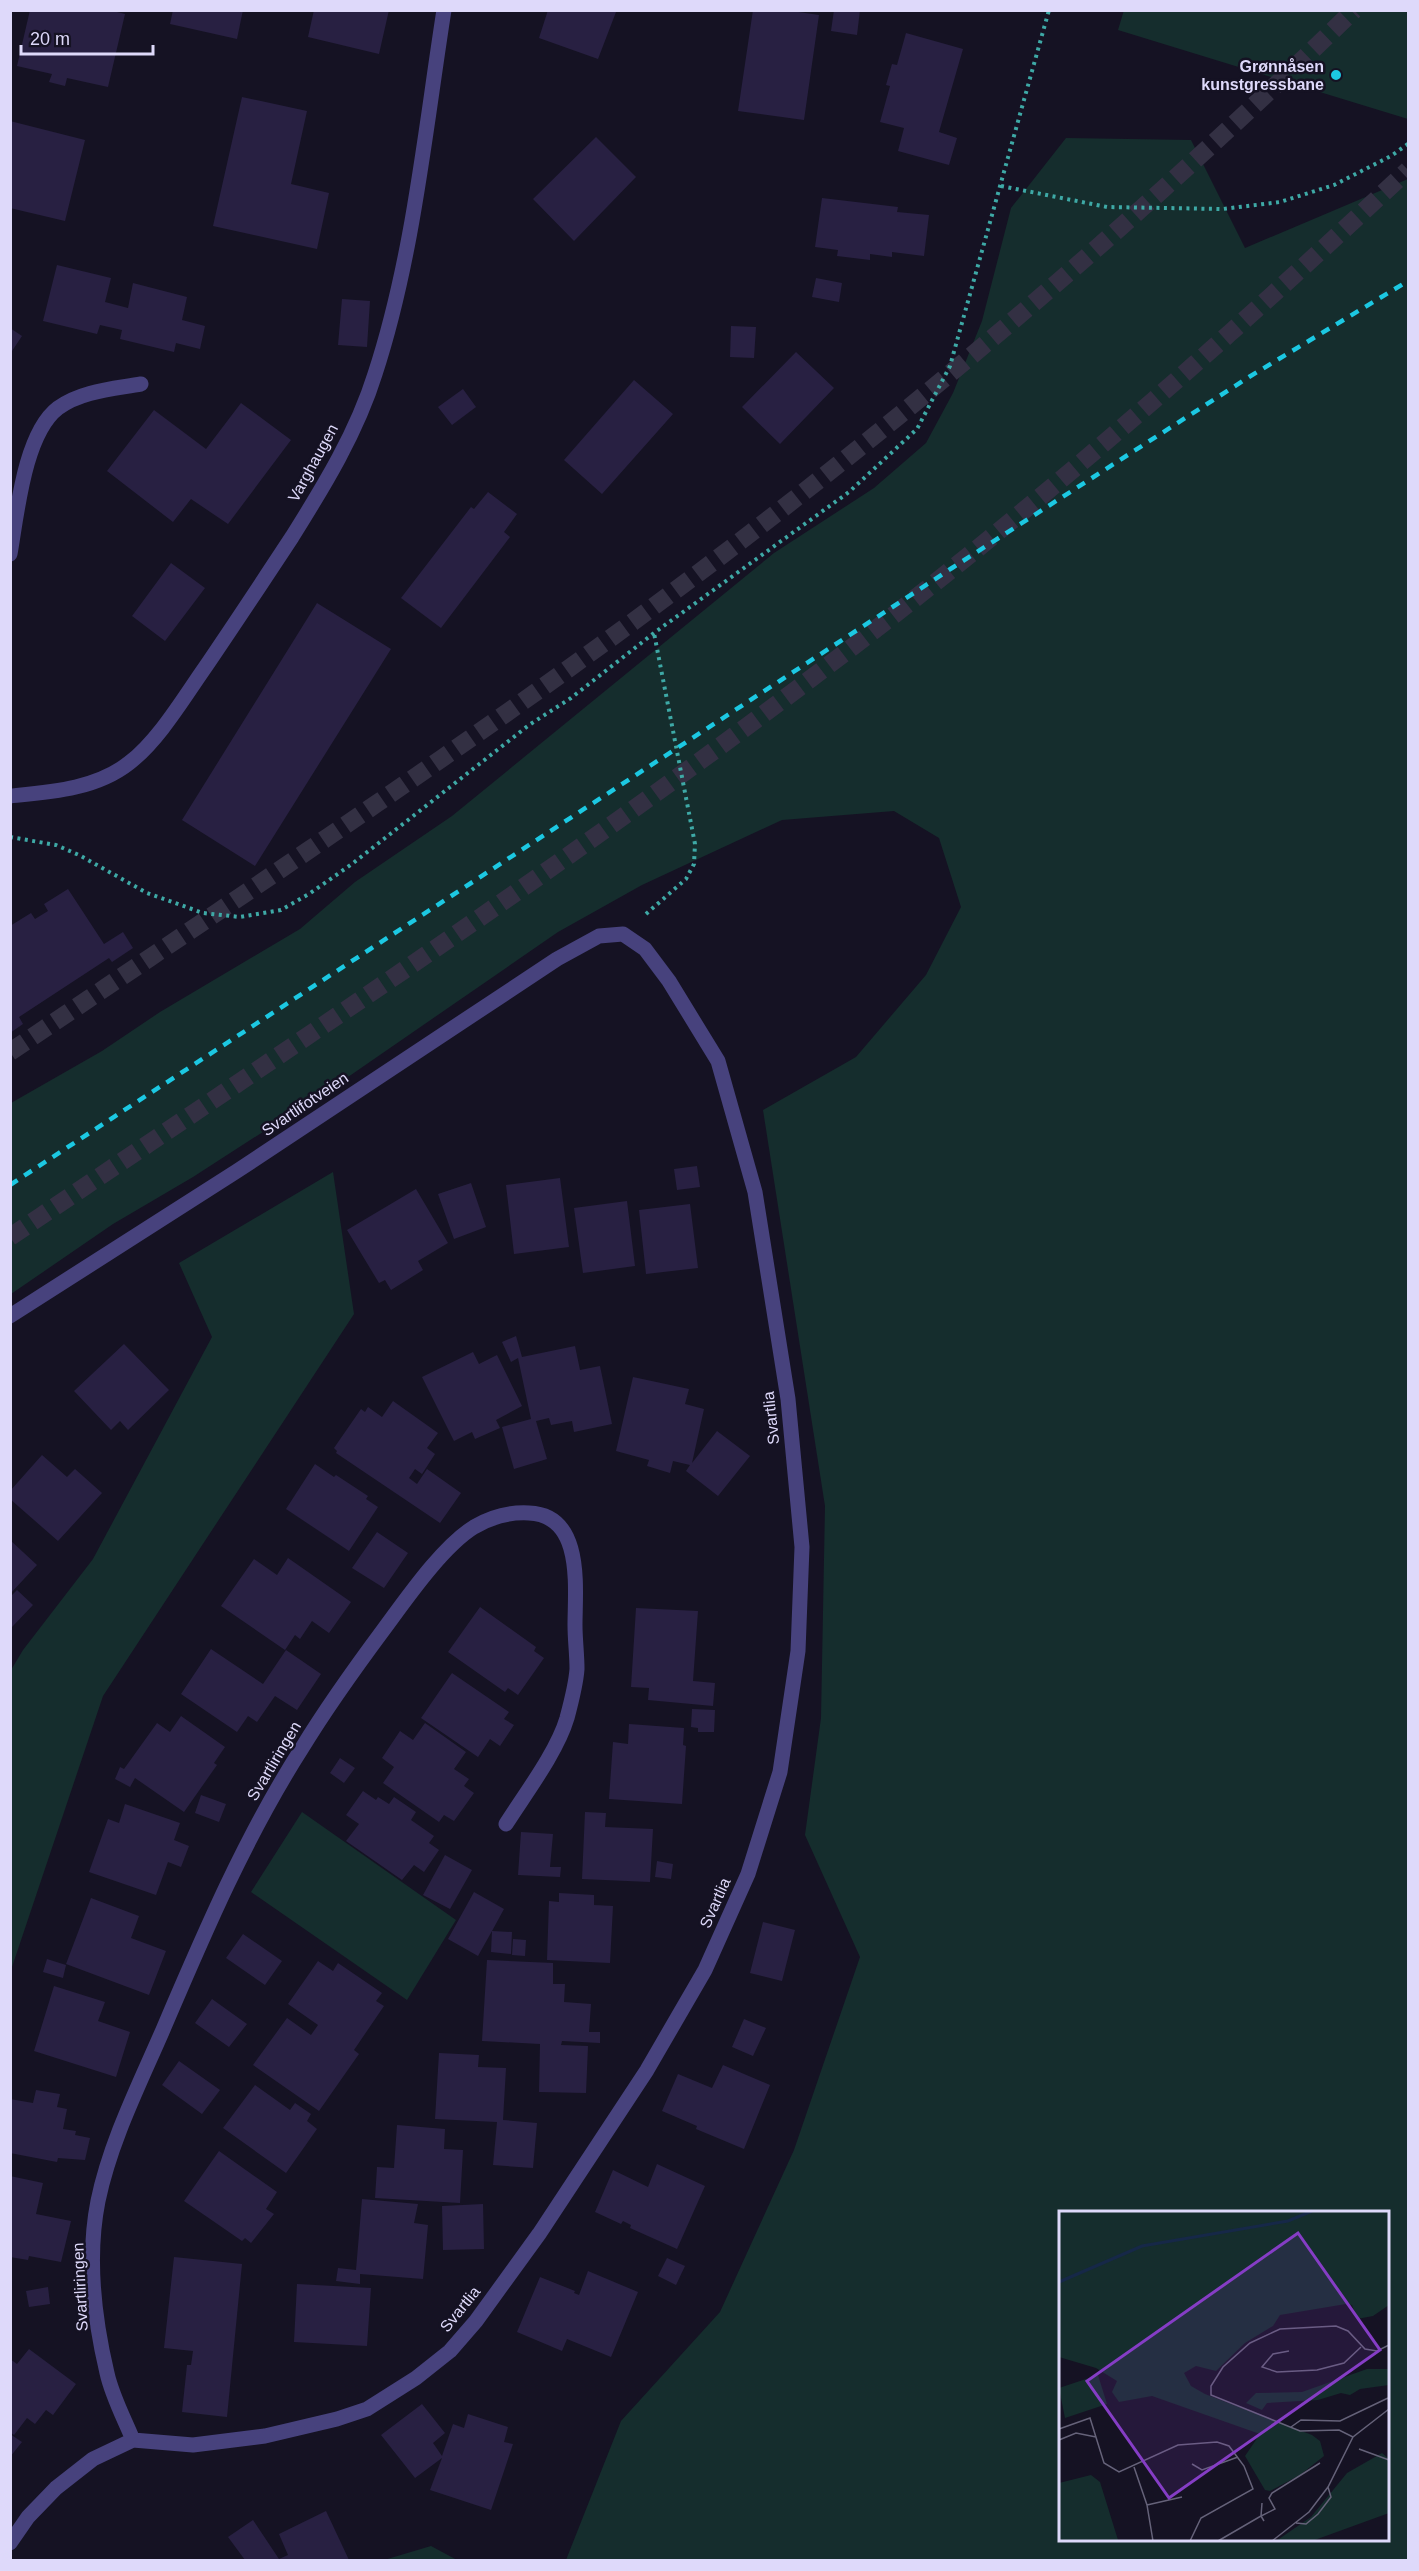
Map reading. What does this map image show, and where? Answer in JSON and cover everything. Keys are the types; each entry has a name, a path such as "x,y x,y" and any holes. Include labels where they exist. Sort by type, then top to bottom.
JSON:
{"street":[{"name":"Varghaugen","path":"10,796 77,787 108,776 130,762 150,742 247,608 320,492 352,430 375,376 396,302 444,10"},
{"path":"10,554 21,484 37,434 57,409 92,392 141,384"},
{"name":"Svartlifotveien","path":"10,1316 237,1171 557,958 599,936 623,934"},
{"name":"Svartlia","path":"133,2440 193,2445 265,2436 337,2419 367,2409 416,2378 450,2351 476,2321 538,2234 647,2070 705,1970 747,1874 780,1772 798,1651 802,1547 788,1399 755,1191 718,1061 669,981 645,950 623,934"},
{"name":"Svartliringen","path":"133,2440 108,2376 97,2320 93,2255 98,2202 111,2156 196,1952 256,1829 300,1750 348,1678 405,1600 449,1550 476,1526 498,1516 517,1512 536,1513 550,1518 562,1529 571,1544 576,1577 577,1671 566,1720 545,1762 506,1824"},
{"path":"10,2543 28,2517 56,2488 93,2459 133,2440"}],"path":[{"path":"10,837 56,845 79,855 147,893 203,913 240,917 281,910 309,894 397,831 530,725 571,698 654,633 849,492 917,429 950,366 1049,10"},
{"path":"1000,186 1107,207 1223,209 1280,202 1334,185 1391,156 1408,144"},
{"path":"623,934 686,879 694,864 695,844 654,633"}],"green space":[{"name":"Grønnåsen kunstgressbane","path":"1124,10 1408,11 1408,119 1118,30"},
{"path":"1066,138 1191,140 1245,248 1408,179 1408,2560 566,2560 621,2421 720,2312 794,2150 860,1957 805,1835 821,1718 825,1506 763,1110 856,1057 926,975 961,907 939,838 894,811 782,820 642,885 558,932 348,1077 193,1177 113,1224 11,1294 11,1103 102,1051 160,1012 300,929 355,882 452,816 774,553 874,488 926,443 953,393 982,321 1011,208"},
{"path":"333,1172 354,1314 103,1696 11,1970 11,1670 23,1650 93,1559 212,1337 179,1263"},
{"path":"302,1812 456,1920 407,2000 251,1892"},
{"path":"431,2546 457,2560 384,2560"}],"building":[{"path":"30,10 109,10 125,14 108,87 67,78 65,86 49,82 52,74 17,66"},
{"path":"173,10 243,10 237,39 170,24"},
{"path":"314,10 389,10 379,54 308,37"},
{"path":"548,10 616,12 598,59 539,38"},
{"path":"753,10 785,10 819,15 804,120 738,111"},
{"path":"834,10 860,10 857,35 831,31"},
{"path":"906,33 963,49 939,132 957,138 949,165 898,151 904,128 880,122 890,86 886,85 892,64 897,65"},
{"path":"242,97 307,111 291,184 329,193 317,249 213,226"},
{"path":"10,121 85,140 65,221 10,208"},
{"path":"596,137 636,177 574,241 533,199"},
{"path":"822,198 898,207 897,212 929,215 924,256 892,252 892,257 870,254 870,260 837,256 838,250 815,247"},
{"path":"57,265 111,278 105,302 128,308 133,283 187,297 182,320 205,326 200,349 176,343 174,352 120,339 122,330 100,325 97,334 43,321"},
{"path":"816,278 842,283 839,302 812,297"},
{"path":"342,299 370,301 367,347 338,345"},
{"path":"731,326 756,327 754,358 730,357"},
{"path":"10,328 22,336 10,354"},
{"path":"796,352 834,388 780,444 742,407"},
{"path":"634,380 673,414 602,494 564,460"},
{"path":"463,389 476,407 452,425 438,407"},
{"path":"241,403 291,440 228,524 191,499 173,522 107,471 154,410 206,449"},
{"path":"488,492 517,514 504,532 510,537 441,628 401,598 471,507 474,509"},
{"path":"171,563 205,588 165,641 132,616"},
{"path":"317,603 391,649 255,866 182,820"},
{"path":"68,889 104,944 123,932 133,948 112,962 109,958 19,1017 23,1024 10,1033 10,926 31,913 35,919 48,911 44,904"},
{"path":"697,1166 700,1187 677,1190 674,1169"},
{"path":"560,1178 569,1247 514,1254 506,1185"},
{"path":"471,1183 486,1227 454,1239 438,1194"},
{"path":"416,1189 448,1243 418,1261 423,1270 391,1290 385,1280 379,1283 347,1230"},
{"path":"627,1201 635,1266 583,1273 574,1208"},
{"path":"690,1204 698,1268 646,1274 639,1210"},
{"path":"516,1336 522,1357 575,1346 580,1370 600,1366 612,1424 574,1432 572,1421 551,1425 549,1418 536,1421 547,1459 514,1469 502,1427 531,1419 518,1358 511,1362 502,1342"},
{"path":"124,1344 169,1390 128,1430 120,1421 111,1430 74,1391"},
{"path":"473,1352 479,1364 497,1355 522,1406 496,1420 500,1428 475,1439 472,1432 454,1441 422,1377"},
{"path":"633,1377 689,1389 685,1404 704,1409 692,1463 717,1431 750,1456 718,1496 686,1471 690,1465 673,1461 670,1473 647,1466 649,1460 616,1451"},
{"path":"393,1401 438,1433 427,1448 435,1454 422,1474 415,1469 409,1478 417,1484 427,1469 461,1493 440,1523 336,1453 334,1448 361,1409 365,1412 368,1407 382,1417"},
{"path":"42,1455 67,1477 75,1469 102,1493 58,1541 10,1499 10,1491"},
{"path":"315,1464 368,1496 366,1499 378,1507 349,1551 286,1509"},
{"path":"377,1532 408,1553 384,1588 352,1568"},
{"path":"10,1540 37,1565 10,1594"},
{"path":"288,1558 351,1602 329,1633 312,1621 300,1639 295,1635 285,1650 221,1606 254,1559 277,1575"},
{"path":"17,1590 33,1605 12,1627 10,1597"},
{"path":"480,1607 536,1647 534,1651 544,1658 518,1695 508,1688 505,1692 448,1652"},
{"path":"636,1608 698,1611 693,1681 715,1683 713,1706 648,1700 649,1688 631,1687"},
{"path":"211,1649 263,1684 286,1650 321,1674 297,1710 275,1696 257,1722 248,1716 237,1732 181,1694"},
{"path":"452,1673 509,1712 504,1719 514,1725 500,1746 490,1739 478,1757 421,1718"},
{"path":"692,1709 715,1710 714,1732 698,1732 698,1728 691,1727"},
{"path":"181,1716 225,1747 214,1763 217,1765 184,1812 135,1778 130,1787 115,1779 120,1767 124,1769 157,1723 170,1732"},
{"path":"425,1723 466,1752 454,1769 469,1779 464,1786 474,1793 454,1821 444,1815 439,1822 383,1783 394,1767 382,1758 400,1731 413,1740"},
{"path":"629,1724 684,1728 683,1745 686,1746 682,1804 609,1799 613,1742 628,1744"},
{"path":"340,1758 355,1768 344,1783 330,1773"},
{"path":"363,1791 376,1800 378,1797 389,1804 394,1797 416,1812 411,1820 434,1836 429,1843 439,1850 424,1872 414,1865 402,1880 346,1841 359,1824 346,1815"},
{"path":"201,1795 226,1804 219,1822 195,1813"},
{"path":"125,1804 180,1823 174,1840 189,1846 181,1867 168,1862 156,1895 89,1872 108,1819 119,1823"},
{"path":"585,1812 606,1813 605,1827 653,1829 650,1882 582,1879"},
{"path":"521,1832 553,1834 550,1867 561,1867 560,1877 518,1875"},
{"path":"445,1855 472,1870 450,1909 423,1895"},
{"path":"657,1861 673,1864 671,1879 655,1877"},
{"path":"474,1892 504,1909 478,1956 448,1939"},
{"path":"559,1893 594,1895 594,1905 613,1906 610,1963 547,1960 549,1901 559,1902"},
{"path":"91,1898 139,1916 131,1938 166,1951 149,1995 66,1964"},
{"path":"763,1922 795,1930 782,1981 750,1973"},
{"path":"492,1931 512,1932 511,1954 491,1952"},
{"path":"243,1934 282,1961 265,1985 226,1958"},
{"path":"513,1939 526,1940 525,1956 512,1955"},
{"path":"47,1959 66,1965 63,1978 43,1972"},
{"path":"487,1960 553,1963 553,1984 565,1984 564,2002 591,2004 589,2032 600,2032 600,2043 562,2041 561,2045 588,2046 586,2093 539,2092 540,2044 482,2041"},
{"path":"318,1961 333,1971 338,1963 382,1993 376,2001 384,2006 354,2050 359,2054 319,2111 253,2065 287,2018 311,2035 318,2025 288,2004"},
{"path":"54,1986 105,2002 98,2021 130,2032 116,2077 34,2051"},
{"path":"212,1999 247,2024 229,2047 195,2023"},
{"path":"744,2019 766,2028 753,2056 732,2047"},
{"path":"439,2053 479,2055 478,2067 506,2068 503,2120 537,2123 533,2168 493,2165 497,2122 435,2119"},
{"path":"179,2061 220,2090 202,2114 162,2085"},
{"path":"723,2065 770,2085 744,2149 696,2129 697,2126 662,2111 678,2074 712,2088"},
{"path":"255,2085 290,2110 295,2103 311,2114 307,2121 317,2129 286,2173 223,2128"},
{"path":"36,2090 60,2094 57,2107 67,2109 63,2129 76,2131 75,2135 90,2138 85,2160 58,2158 57,2162 10,2153 10,2099 33,2103"},
{"path":"397,2125 445,2129 444,2149 463,2150 460,2203 375,2198 377,2167 394,2168"},
{"path":"219,2151 277,2192 266,2209 274,2214 251,2243 245,2238 242,2241 184,2201"},
{"path":"657,2164 705,2186 677,2249 630,2228 631,2225 623,2221 621,2224 595,2212 613,2170 648,2187"},
{"path":"10,2176 43,2183 36,2214 71,2221 61,2262 29,2256 28,2260 10,2257"},
{"path":"362,2199 418,2204 414,2223 428,2225 423,2279 360,2274 360,2284 336,2281 338,2268 356,2270"},
{"path":"483,2204 484,2249 443,2250 442,2206"},
{"path":"174,2257 242,2264 227,2417 182,2412 187,2365 191,2365 193,2351 164,2348"},
{"path":"667,2258 685,2266 676,2285 658,2276"},
{"path":"588,2271 638,2292 611,2357 567,2339 562,2351 517,2332 540,2277 575,2291 574,2293 579,2295"},
{"path":"297,2284 371,2288 367,2346 294,2342"},
{"path":"48,2287 50,2304 29,2307 26,2291"},
{"path":"29,2349 76,2384 53,2415 46,2410 35,2424 27,2418 14,2435 10,2432 10,2359 17,2364"},
{"path":"422,2404 445,2433 433,2443 442,2456 453,2424 464,2428 468,2414 508,2427 504,2442 513,2444 491,2510 430,2490 442,2458 415,2478 381,2435"},
{"path":"10,2434 22,2442 10,2457"},
{"path":"326,2511 349,2560 245,2560 228,2537 253,2520 279,2559 288,2555 279,2534"}],"tunnel":[{"path":"10,1052 483,730 760,526 914,404 1064,277 1211,145 1354,10"},
{"path":"10,1237 453,936 672,782 780,702 954,568 1087,458 1281,287 1408,170"}],"railway":[{"path":"10,1185 952,568 1249,377 1408,281"}],"place":[{"name":"Grønnåsen kunstgressbane","path":"1336,75"}]}
